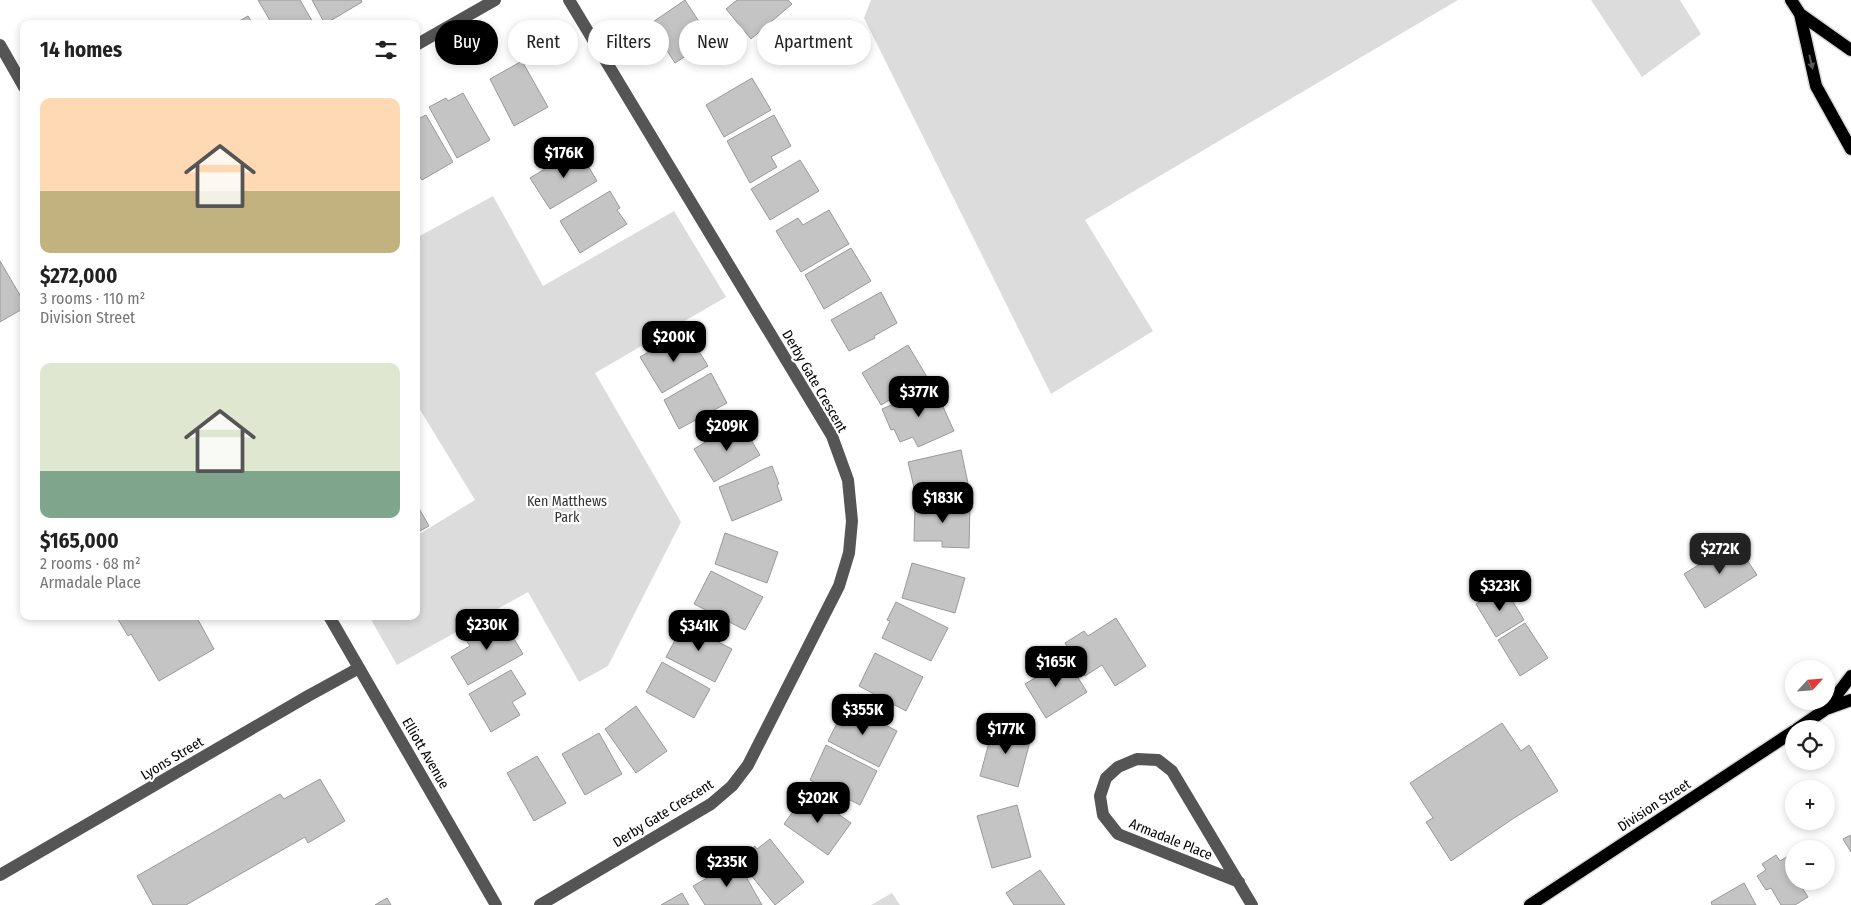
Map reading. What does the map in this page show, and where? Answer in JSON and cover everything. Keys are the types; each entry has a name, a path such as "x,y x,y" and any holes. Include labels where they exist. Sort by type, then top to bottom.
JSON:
{"main road":[{"path":"1791,0 1800,14 1816,86 1851,149"},
{"path":"1800,14 1851,50"},
{"path":"1835,698 1851,676"},
{"path":"1835,706 1851,700"},
{"path":"1811,720 1826,710"},
{"name":"Division Street","path":"1530,905 1785,737"}],"street":[{"path":"420,43 494,0"},
{"name":"Derby Gate Crescent","path":"540,905 711,804 732,786 748,765 838,586 849,553 852,521 848,480 832,436 569,0"},
{"path":"0,45 20,79"},
{"name":"Elliott Avenue","path":"332,620 496,905"},
{"name":"Lyons Street","path":"0,876 359,668"},
{"name":"Armadale Place","path":"1239,882 1118,834 1103,815 1100,796 1106,778 1118,767 1137,759 1158,760 1172,771 1239,882 1252,905"}],"green space":[{"path":"871,0 1458,0 1085,220 1153,331 1051,394 871,32 871,20 865,20 864,18"},
{"path":"1591,0 1680,0 1701,34 1642,77"},
{"name":"Ken Matthews Park","path":"493,196 543,286 674,211 726,297 595,373 681,522 608,666 579,682 528,592 397,665 371,620 420,620 420,534 475,500 420,410 420,236"},
{"path":"892,893 900,905 871,905"}],"building":[{"path":"258,0 300,0 312,20 270,20"},
{"path":"312,0 361,0 362,2 332,20 323,20"},
{"path":"685,0 698,20 679,20 679,60 675,63 669,54 669,20 656,20"},
{"path":"737,0 788,0 792,4 773,20 757,20 757,34 751,39 747,34 747,20 735,20 726,9"},
{"path":"248,16 250,20 241,20"},
{"path":"515,65 524,65 548,107 514,126 490,79"},
{"path":"752,78 771,110 724,137 706,105"},
{"path":"463,93 490,140 457,158 429,107 446,98 448,101"},
{"path":"426,115 453,162 422,180 420,177 420,118"},
{"path":"774,115 791,146 771,157 777,167 750,183 727,141"},
{"path":"578,149 597,181 550,209 530,178"},
{"path":"800,160 819,191 770,220 751,189"},
{"path":"610,191 620,208 617,210 627,224 580,253 560,221"},
{"path":"829,210 849,244 801,272 776,231 798,218 803,225"},
{"path":"851,248 871,281 824,309 805,275"},
{"path":"0,261 20,295 20,310 0,322"},
{"path":"881,292 897,323 874,336 875,338 849,351 831,320"},
{"path":"689,335 708,366 662,393 640,357 664,343 667,348"},
{"path":"908,345 927,377 881,405 862,373"},
{"path":"711,373 727,403 679,429 664,400"},
{"path":"934,387 954,431 918,447 913,437 900,442 894,429 891,430 882,409"},
{"path":"740,421 760,455 714,482 694,449"},
{"path":"961,450 969,488 917,500 908,462"},
{"path":"772,466 779,484 777,485 782,500 732,521 719,487"},
{"path":"915,504 970,505 969,548 942,547 942,541 914,541"},
{"path":"420,510 429,526 420,531"},
{"path":"725,533 778,552 767,583 715,564"},
{"path":"1735,542 1757,575 1705,608 1684,574"},
{"path":"912,563 965,578 955,613 902,598"},
{"path":"711,571 763,597 745,630 694,604"},
{"path":"1504,587 1524,620 1496,637 1476,604"},
{"path":"896,602 948,628 931,661 882,638 890,621 887,620"},
{"path":"500,615 523,654 468,685 451,657 470,646 464,637"},
{"path":"1116,618 1146,666 1115,686 1102,665 1085,676 1065,643 1084,631 1088,636"},
{"path":"118,620 198,620 214,649 159,681 131,634 128,636"},
{"path":"686,620 710,633 708,637 732,649 715,682 666,657"},
{"path":"1525,623 1548,658 1520,676 1498,640"},
{"path":"875,653 923,677 906,711 859,686"},
{"path":"1066,659 1087,692 1046,718 1025,684"},
{"path":"662,662 710,689 694,718 646,692"},
{"path":"511,670 526,694 512,702 520,715 491,732 469,694"},
{"path":"846,705 897,731 879,767 828,741"},
{"path":"636,706 667,751 636,773 605,729"},
{"path":"1502,723 1521,751 1529,745 1558,791 1451,861 1426,822 1433,818 1410,783"},
{"path":"994,724 1032,734 1018,787 980,776"},
{"path":"599,733 622,774 585,795 562,754"},
{"path":"826,745 877,771 860,805 810,780"},
{"path":"537,756 566,803 534,821 507,773"},
{"path":"320,779 345,821 308,843 305,837 186,905 153,905 137,876 280,794 284,799"},
{"path":"807,792 851,823 828,855 784,824"},
{"path":"1017,805 1031,857 992,868 977,816"},
{"path":"1851,835 1851,852 1843,839"},
{"path":"770,839 804,882 775,905 738,859 755,846 757,849"},
{"path":"1776,855 1780,861 1785,858 1785,890 1804,890 1808,897 1795,905 1781,905 1771,888 1766,890 1757,876 1766,870 1762,864"},
{"path":"737,861 762,905 705,905 693,886"},
{"path":"1040,870 1065,905 1014,905 1006,893"},
{"path":"1744,883 1756,905 1712,905 1711,902"},
{"path":"682,893 689,905 661,905"},
{"path":"387,898 391,905 375,905"}]}
